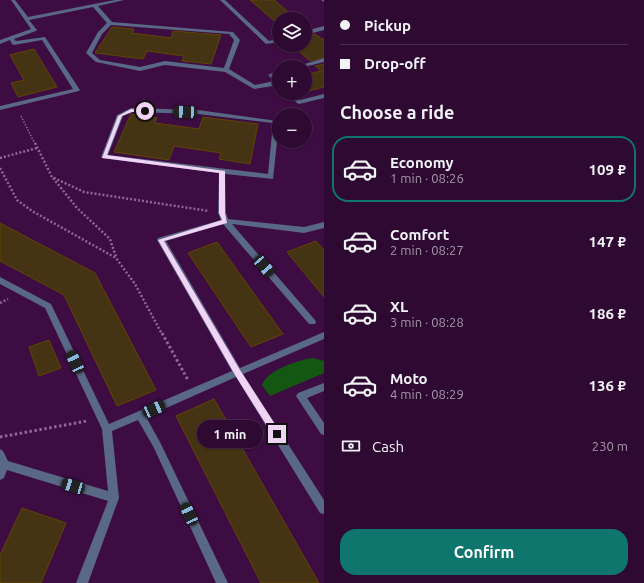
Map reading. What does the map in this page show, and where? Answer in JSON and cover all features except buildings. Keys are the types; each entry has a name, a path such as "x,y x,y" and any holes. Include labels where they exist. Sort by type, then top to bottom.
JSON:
{"lane":[{"path":"0,42 34,30 13,0"},
{"path":"26,19 122,0"},
{"path":"222,0 268,43 272,42"},
{"path":"94,5 110,23 231,33 237,40 226,70"},
{"path":"110,23 100,33 89,53 98,61 140,69 165,63 226,70 254,86 272,84"},
{"path":"312,31 324,28"},
{"path":"0,99 2,108 77,90 43,38 14,43 12,39"},
{"path":"312,63 324,60"},
{"path":"312,99 324,96"},
{"path":"297,100 299,102 307,100"},
{"path":"131,110 198,112 276,122 271,177 222,171 104,157 120,116 131,110"},
{"path":"222,171 223,217 312,322"},
{"path":"324,225 304,230 223,217 161,240 238,372 324,509"},
{"path":"0,280 48,306 107,429 114,498 82,583"},
{"path":"107,429 324,335"},
{"path":"324,387 301,396 324,431"},
{"path":"140,415 157,445 222,583"},
{"path":"0,454 2,470 114,498"}],"path":[{"path":"15,104 52,177 77,208 110,239 116,258 135,284 194,391"},
{"path":"0,158 37,148"},
{"path":"0,168 17,200 32,211 116,258"},
{"path":"52,177 84,192 223,217"},
{"path":"0,437 102,419"}],"green space":[{"path":"313,358 324,361 324,373 270,396 262,385 265,380 276,370 292,363"}],"route":[{"path":"145,111 131,110 120,116 104,157 222,171 222,213 225,221 161,240 238,372 277,434"}]}
